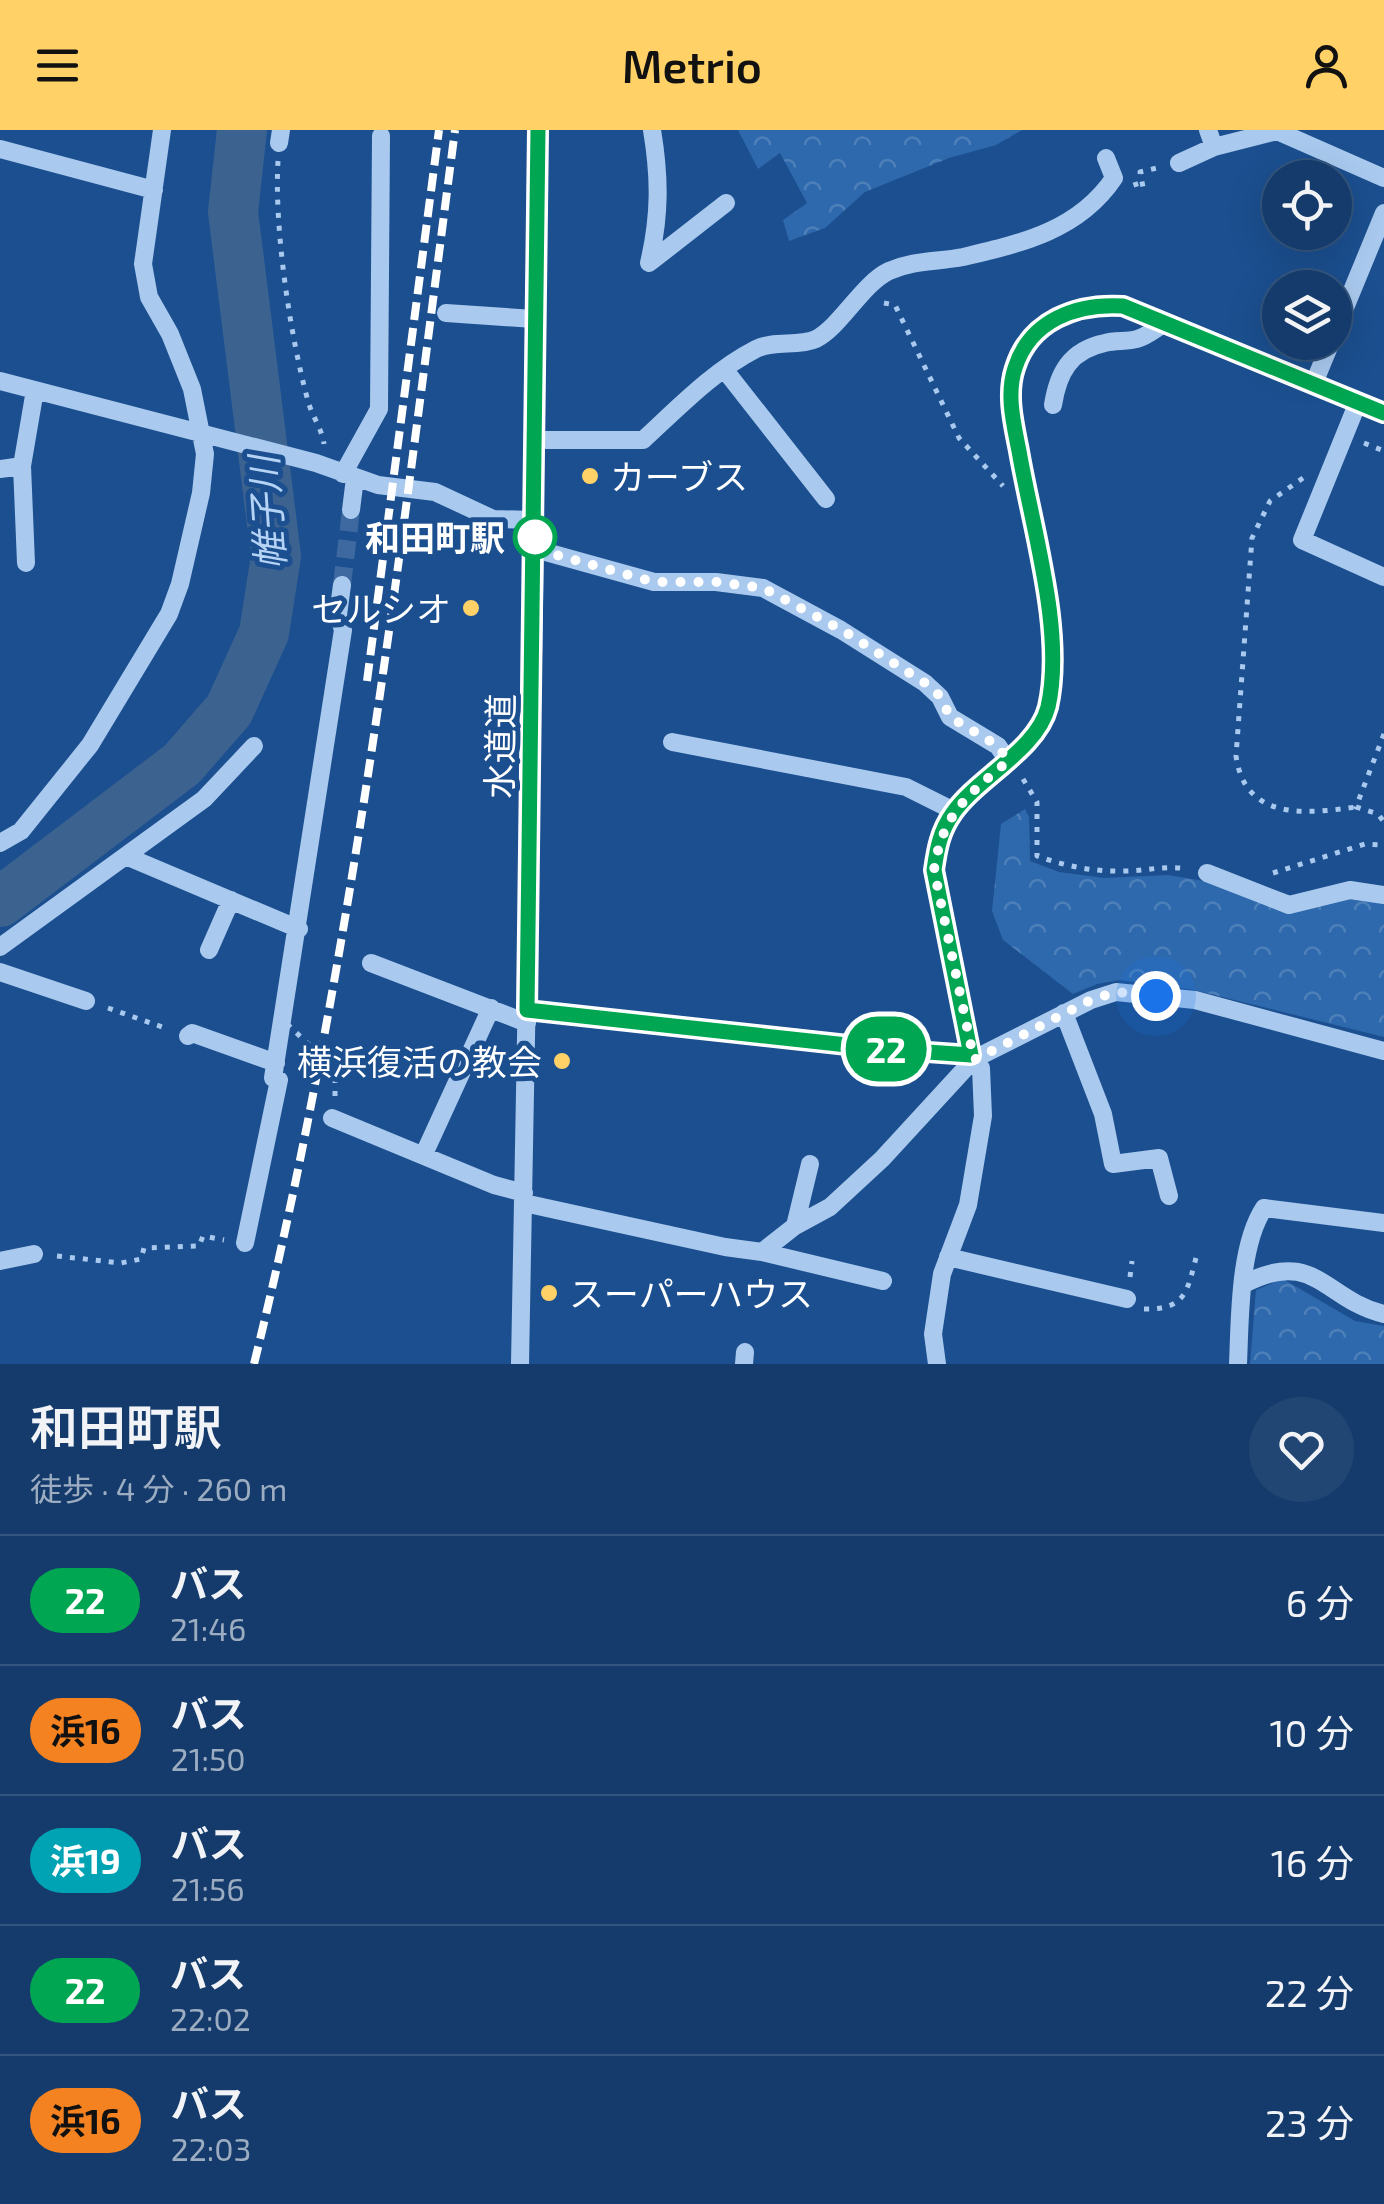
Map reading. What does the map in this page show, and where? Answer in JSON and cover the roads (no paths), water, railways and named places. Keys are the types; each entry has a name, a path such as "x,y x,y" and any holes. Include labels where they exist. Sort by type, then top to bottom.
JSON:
{"street":[{"path":"0,842 21,831 90,745 169,614 201,493 204,434 192,389 170,334 149,297 143,264 162,130"},
{"name":"水道道","path":"520,1364 535,549 538,130"},
{"path":"652,130 658,163 658,222 649,263 726,203"},
{"path":"1179,162 1211,139 1277,131 1384,178"},
{"path":"351,510 349,476 379,409 382,136"},
{"path":"0,149 154,190"},
{"path":"534,440 643,440 724,369 760,347 816,339 884,273 920,260 960,258 1068,224 1098,201 1114,178 1106,158"},
{"path":"1352,291 1384,213"},
{"path":"937,1364 933,1334 942,1274 968,1205 982,1116 981,1068 973,1057 934,870 938,839 954,811 1020,750 1047,711 1053,668 1046,588 1011,393 1014,369 1026,345 1042,327 1064,312 1096,304 1123,306 1384,413"},
{"path":"446,313 534,319"},
{"path":"1053,405 1057,380 1066,364 1082,351 1101,343 1138,340 1165,323"},
{"path":"1314,384 1324,360"},
{"path":"724,369 826,499"},
{"path":"0,381 349,476 435,492 493,519 535,520"},
{"path":"26,563 22,466 34,390"},
{"path":"1358,402 1302,540 1384,577"},
{"path":"0,469 22,466"},
{"path":"535,549 654,582 716,582 763,588 842,630 925,683 940,696 950,717 998,746 1008,761"},
{"path":"274,1071 344,630 338,615 342,585"},
{"path":"672,742 906,787 954,811"},
{"path":"0,948 204,799 254,746"},
{"path":"128,857 299,929"},
{"path":"1208,873 1289,905 1350,890 1384,895"},
{"path":"209,950 231,900"},
{"path":"371,962 491,1008 527,1016 973,1057"},
{"path":"0,972 86,1001"},
{"path":"762,1252 830,1206 882,1159 973,1057 1091,1000 1116,992 1194,1000 1384,1051"},
{"path":"424,1154 491,1008"},
{"path":"1064,1013 1102,1114 1113,1164 1159,1158 1170,1196"},
{"path":"188,1036 192,1032 274,1071 279,1080 245,1243"},
{"path":"332,1118 524,1198 724,1248 762,1252 883,1281"},
{"path":"796,1226 810,1164"},
{"path":"1238,1364 1253,1225 1264,1208 1384,1224"},
{"path":"0,1261 34,1254"},
{"path":"948,1257 1135,1304"},
{"path":"1244,1284 1281,1270 1312,1274 1363,1309 1384,1314"}],"waterway":[{"name":"帷子川","path":"0,902 182,764 229,710 264,633 276,556 233,212 242,130"}],"tunnel":[{"path":"342,585 351,510"}],"railway":[{"path":"367,681 439,130"},
{"path":"254,1364 289,1212 347,904 394,595 455,130"}],"place":[{"name":"カーブス","path":"590,476"},
{"name":"和田町駅","path":"535,537"},
{"name":"セルシオ","path":"471,608"},
{"name":"横浜復活の教会","path":"562,1061"},
{"name":"スーパーハウス","path":"549,1293"}]}
